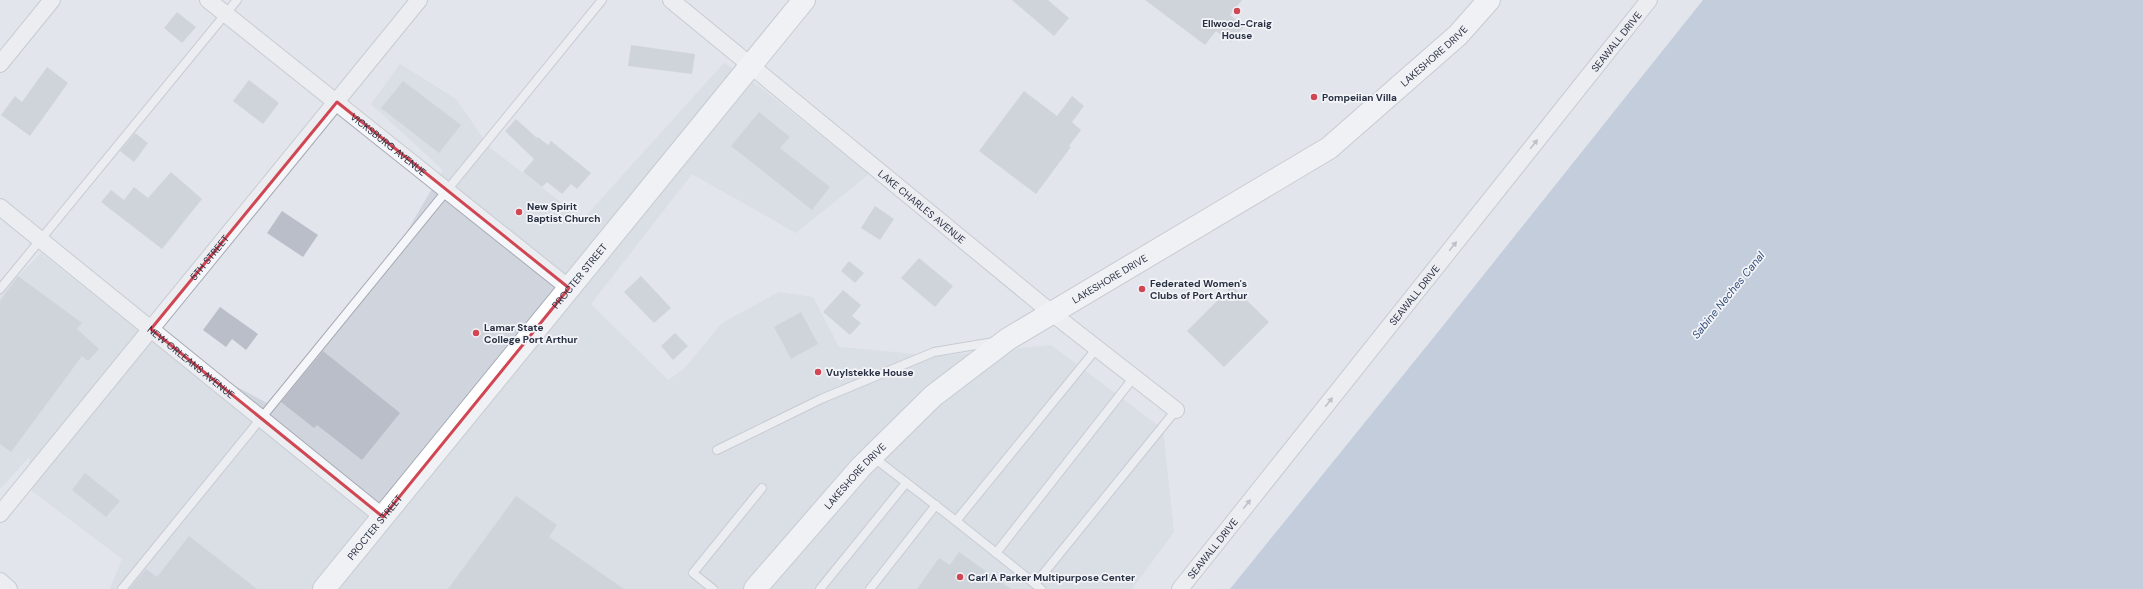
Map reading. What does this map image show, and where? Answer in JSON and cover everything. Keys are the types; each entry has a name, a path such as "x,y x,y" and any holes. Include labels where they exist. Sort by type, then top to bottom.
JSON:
{"street":[{"path":"0,64 52,0"},
{"name":"VICKSBURG AVENUE","path":"208,0 570,288"},
{"name":"5TH STREET","path":"0,514 419,0"},
{"name":"LAKE CHARLES AVENUE","path":"671,0 1053,314 1176,410"},
{"name":"PROCTER STREET","path":"324,589 804,0"},
{"name":"LAKESHORE DRIVE","path":"755,589 872,456 933,396 1008,339 1053,314 1329,148 1458,35 1489,0"},
{"name":"SEAWALL DRIVE","path":"1180,589 1649,0"},
{"name":"NEW ORLEANS AVENUE","path":"0,207 383,518"},
{"path":"0,581 9,589"}],"lane":[{"path":"0,289 237,0"},
{"path":"122,589 602,0"},
{"path":"717,450 821,399 934,352 1008,339"},
{"path":"956,521 1097,348"},
{"path":"996,553 1134,377"},
{"path":"872,456 1038,586 1176,410"},
{"path":"820,589 906,482"},
{"path":"713,589 693,573 762,488"},
{"path":"870,589 936,505"}],"highlighted area":[{"path":"337,102 569,288 383,517 151,329"}],"shaded area":[{"name":"Lamar State College Port Arthur","path":"724,63 760,87 869,174 796,233 692,174 591,304 668,380 684,369 722,323 779,292 813,297 839,347 938,356 1051,345 1163,429 1174,532 1132,589 110,589 122,559 32,491 29,457 0,489 0,294 41,253 153,342 267,403 376,284 443,170 371,104 400,64 456,99 489,147 583,219"}],"water":[{"name":"Sabine Neches Canal","path":"1703,0 2143,0 2143,589 1230,589 1438,332"}],"building":[{"path":"1012,0 1048,0 1069,18 1054,36"},
{"path":"1145,0 1242,0 1230,15 1244,26 1231,42 1216,31 1205,45"},
{"path":"177,12 196,27 182,43 164,28"},
{"path":"631,45 695,54 692,74 628,66"},
{"path":"47,67 68,83 30,136 1,115 15,96 22,102"},
{"path":"249,80 279,103 263,124 233,101"},
{"path":"403,81 461,125 439,153 381,108"},
{"path":"1024,91 1057,116 1072,96 1084,106 1072,122 1081,130 1069,146 1071,147 1036,194 979,151"},
{"path":"759,112 790,137 780,148 830,187 812,210 731,146"},
{"path":"516,119 537,138 538,137 548,145 551,141 591,173 577,189 571,184 562,194 547,182 542,187 523,172 534,159 505,131"},
{"path":"135,133 148,143 134,162 120,151"},
{"path":"171,172 202,199 162,249 101,202 111,190 124,200 134,187 148,198"},
{"path":"875,206 894,219 880,240 861,228"},
{"path":"282,211 318,235 303,257 267,233"},
{"path":"919,258 953,286 935,307 901,278"},
{"path":"849,261 864,273 855,283 841,271"},
{"path":"18,276 82,323 77,329 99,349 88,361 82,356 11,452 0,444 0,301"},
{"path":"641,276 671,308 654,323 624,292"},
{"path":"1232,286 1269,322 1224,367 1187,331"},
{"path":"843,290 861,305 852,316 861,323 850,335 823,312"},
{"path":"220,307 258,334 246,350 232,339 226,347 203,330"},
{"path":"801,312 818,344 791,359 774,327"},
{"path":"675,333 688,346 673,360 661,346"},
{"path":"323,351 400,413 362,460 317,425 314,428 281,402"},
{"path":"85,473 120,501 106,517 72,490"},
{"path":"516,496 557,525 549,537 624,589 448,589"},
{"path":"189,536 257,589 129,589 146,569 157,577"},
{"name":"Carl A Parker Multipurpose Center","path":"959,552 1011,589 917,589 939,558 950,565"}],"place":[{"name":"Ellwood-Craig House","path":"1237,11"},
{"name":"Pompeiian Villa","path":"1314,97"},
{"name":"New Spirit Baptist Church","path":"519,212"},
{"name":"Federated Women's Clubs of Port Arthur","path":"1142,289"},
{"name":"Lamar State College Port Arthur","path":"476,333"},
{"name":"Vuylstekke House","path":"818,372"},
{"name":"Carl A Parker Multipurpose Center","path":"960,577"}]}
